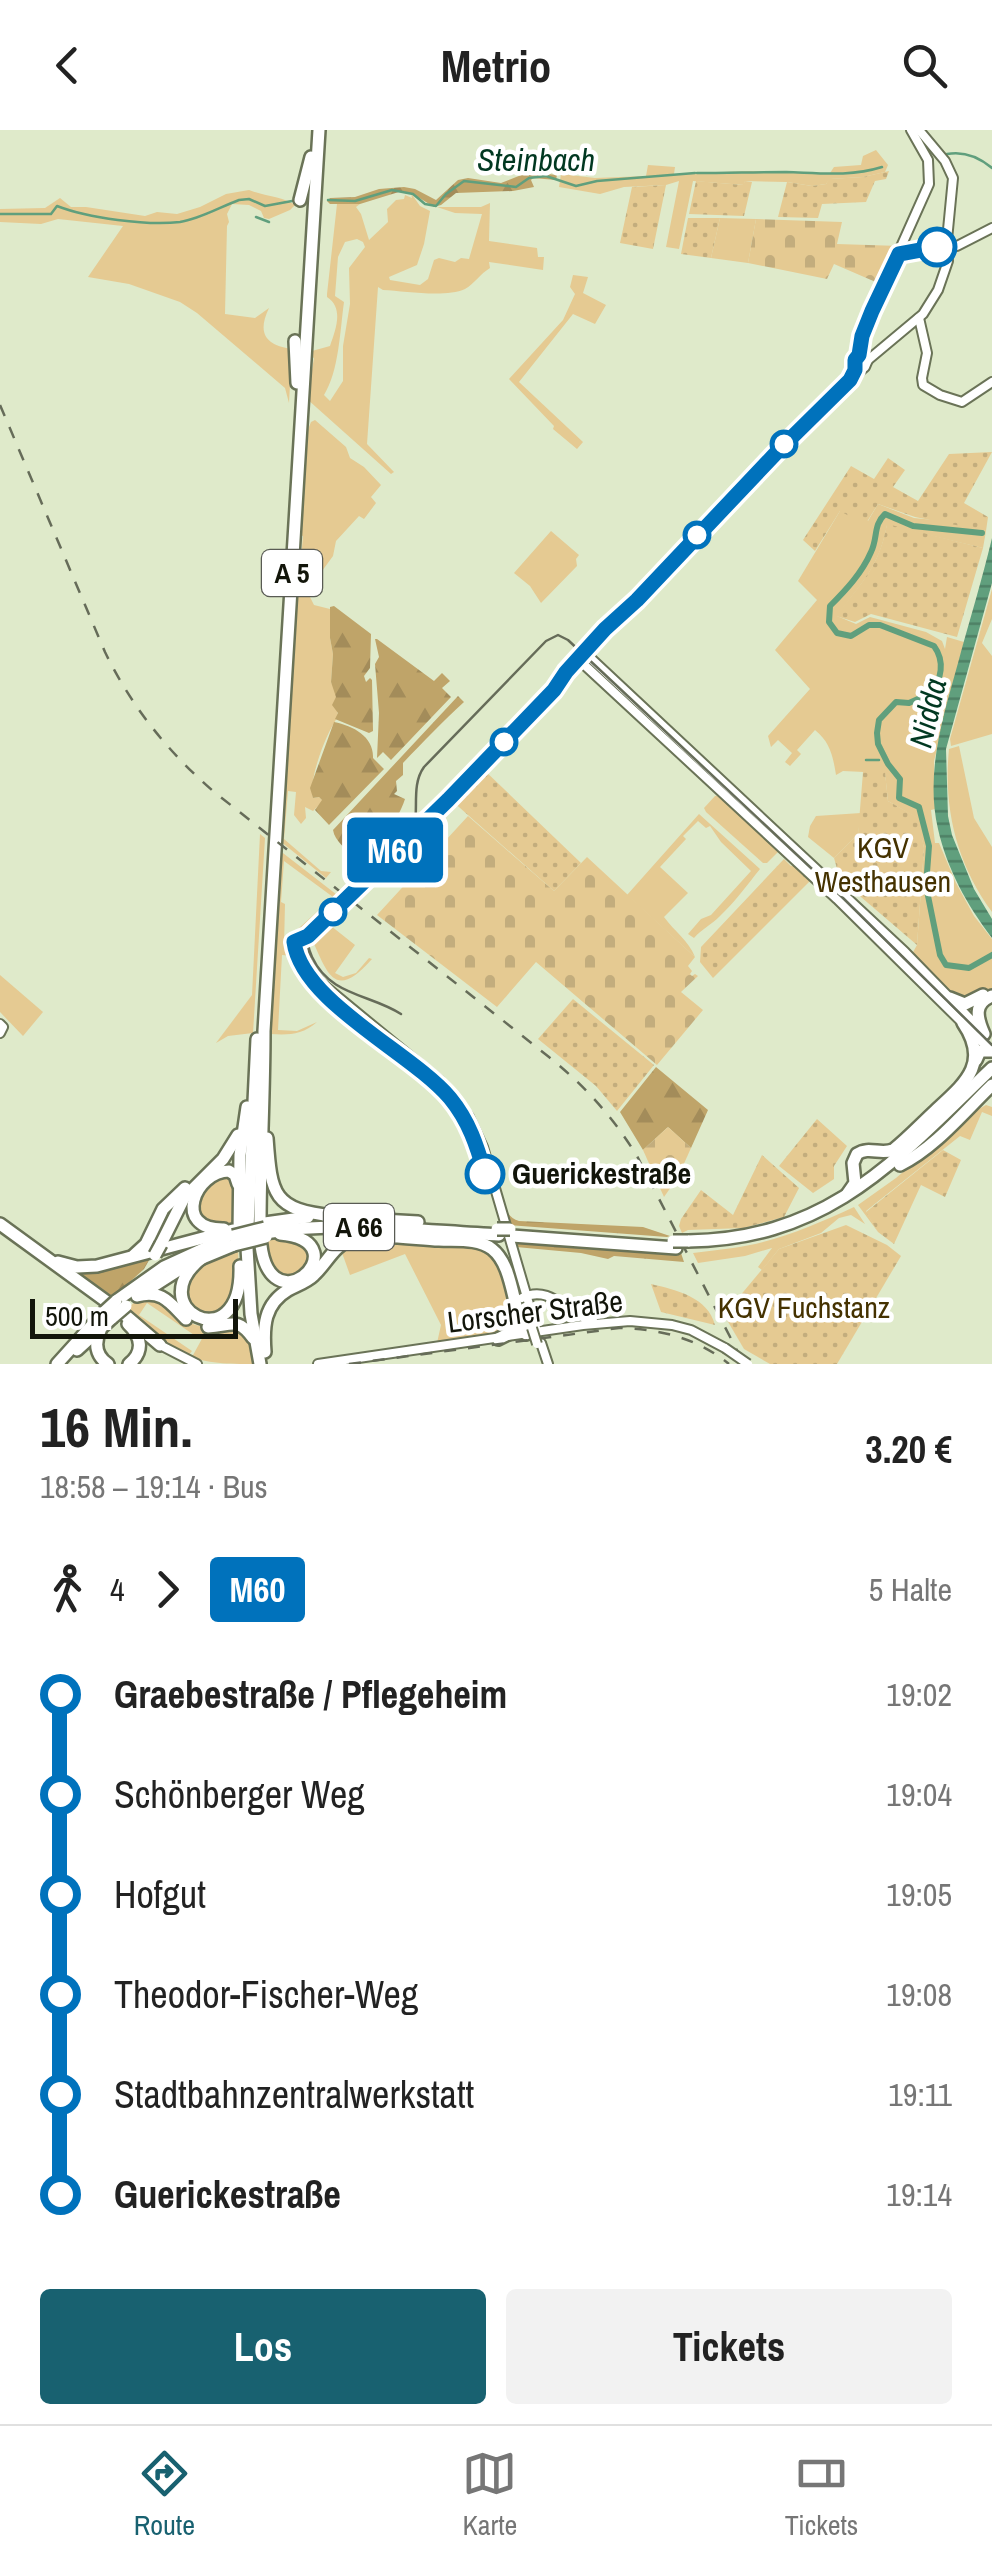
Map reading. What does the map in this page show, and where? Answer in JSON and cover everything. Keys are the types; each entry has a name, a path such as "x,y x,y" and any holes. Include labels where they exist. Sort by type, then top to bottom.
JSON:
{"highway":[{"name":"A 5","path":"264,1360 256,1341 248,1276 247,1210 260,1071 297,383 311,156 316,130"},
{"name":"A 5","path":"264,1360 253,1252 254,1202 316,130"},
{"path":"300,200 311,156"},
{"path":"295,341 297,383"},
{"path":"950,998 965,1004 992,994"},
{"path":"984,1034 977,1011 982,1000 992,994"},
{"path":"838,1201 854,1186 852,1163 857,1154 864,1150 893,1150 966,1080 975,1054 963,1023"},
{"path":"108,1364 96,1348 114,1312 158,1250 180,1203 230,1150 244,1122 264,1050"},
{"path":"878,1175 860,1172 856,1164 859,1156 884,1156 897,1149 965,1084 980,1051 992,1051"},
{"name":"A 66","path":"682,1245 771,1229 838,1201 878,1175 992,1068"},
{"path":"260,1071 269,1168 274,1188 292,1208 304,1213 437,1226"},
{"path":"260,1071 258,1183 262,1256 269,1272 278,1278 304,1278 314,1262 310,1246 297,1236 268,1231"},
{"name":"A 66","path":"268,1231 328,1222 437,1226 682,1245 756,1239 806,1223 861,1194 900,1165 992,1077"},
{"path":"900,1165 914,1157 992,1085"},
{"path":"966,1110 977,1104 992,1104"},
{"path":"206,1255 185,1274 180,1293 191,1313 216,1319 228,1312 240,1287 236,1237 244,1122"},
{"path":"131,1257 146,1244 169,1202 214,1168"},
{"path":"236,1237 204,1226 194,1216 192,1204 196,1194 219,1172 232,1173 239,1187"},
{"path":"46,1258 73,1266 97,1266 334,1216"},
{"name":"A 66","path":"268,1231 326,1226 504,1232"},
{"path":"0,1228 125,1314 160,1345"},
{"path":"0,1228 160,1345"},
{"path":"63,1361 114,1312 173,1268 236,1237 268,1231 322,1230 453,1233"},
{"path":"323,1264 338,1242 354,1234 372,1232"},
{"path":"236,1237 248,1276"},
{"path":"114,1312 170,1274 236,1237"},
{"path":"264,1360 264,1323 270,1307 282,1293 313,1276 338,1247 358,1238 479,1242 493,1250 502,1262 519,1322 531,1330"},
{"path":"138,1296 164,1296 185,1318 202,1326 240,1324 256,1341"},
{"path":"114,1312 136,1332 140,1342 139,1353 129,1364"},
{"path":"498,1339 512,1332 519,1322"}],"main road":[{"path":"531,1314 468,1122 435,1082 319,988 294,946 295,940 308,936 448,800 850,380 861,361 919,318 934,297 948,262 954,182 945,162 911,130"},
{"path":"861,361 862,336 928,190 929,167 920,130"},
{"path":"925,145 930,130"},
{"path":"929,167 935,158 945,162"},
{"path":"899,254 962,245 992,228"},
{"path":"919,318 927,354 922,382 927,388 962,402 992,382"},
{"path":"583,656 984,1034"},
{"path":"788,848 992,1051"},
{"path":"0,1024 0,1033"},
{"path":"525,1298 547,1295 586,1320 603,1322"},
{"path":"525,1298 549,1300 571,1314 575,1326"},
{"path":"525,1298 531,1330 547,1364"},
{"path":"531,1330 531,1314 539,1298"},
{"path":"560,1328 569,1320 565,1309"},
{"path":"575,1326 576,1313"},
{"name":"Lorscher Straße","path":"318,1364 498,1339 531,1330 642,1321 691,1330 748,1364"},
{"path":"160,1345 197,1364"}],"green space":[{"path":"876,150 888,165 885,172 830,179 826,184 693,181 679,249 666,247 679,181 624,187 600,194 559,187 561,174 595,178 646,176 648,165 675,167 674,174 830,173 834,167 861,165 863,156"},
{"path":"889,171 886,179 875,181 866,202 822,204 818,218 778,217 787,182 812,186 826,184 829,179"},
{"path":"529,172 557,175 556,180 533,178 534,187 513,191 456,193 434,207 402,191 360,204 327,201 404,187 436,200 458,180 501,183"},
{"path":"696,181 743,185 745,181 752,182 744,216 689,214"},
{"path":"666,185 653,249 620,243 632,187"},
{"path":"249,190 295,205 269,219 249,205 232,204 227,214 225,314 255,318 269,308 264,324 266,336 275,344 292,349 289,403 285,388 180,302 129,284 88,277 123,226 58,219 41,224 0,222 0,209 45,208 60,198 71,207 145,216 157,212 177,214 226,194"},
{"path":"411,193 420,206 430,211 424,244 417,265 389,277 390,280 420,285 428,279 434,260 469,259 482,214 455,213 437,207 481,207 490,203 489,241 537,248 538,257 544,257 543,270 489,262 490,268 457,292 425,293 378,287 367,444 394,472 391,474 307,399 312,351 330,346 336,326 337,313 327,294 337,204 360,204 356,207 369,240 388,222 387,209 396,200 404,199 405,195 412,198","holes":["345,242 363,242 365,247 349,268 343,381 330,401 324,395 336,363 344,302 335,296 338,257"]},
{"path":"688,218 720,218 711,258 681,254"},
{"path":"720,218 756,219 748,263 711,258"},
{"path":"756,219 842,222 837,244 900,246 888,260 878,283 834,264 827,279 748,263"},
{"path":"573,275 588,277 583,293 606,305 595,324 573,314 519,382 583,442 577,449 553,429 509,379 563,320 575,294 570,287"},
{"path":"315,420 381,485 371,497 376,503 364,519 359,516 336,541 333,556 309,595 314,605 330,609 331,682 338,717 313,779 313,798 323,801 313,811 305,807 306,818 301,824 294,815 296,792 288,791 284,839 321,871 331,872 326,878 280,841 307,432"},
{"path":"992,452 964,503 988,517 986,531 915,517 878,504 865,525 840,511 815,551 803,540 851,466 874,479 888,458 905,470 893,487 918,501 949,454"},
{"path":"878,504 914,518 986,531 983,548 887,525 874,563 837,616 856,624 870,617 926,632 942,641 945,649 947,637 964,642 934,761 935,809 931,810 935,843 939,843 974,916 992,939 992,990 972,1000 956,996 912,954 917,945 924,848 917,818 888,801 885,773 843,771 836,775 830,750 815,730 797,750 801,754 790,766 785,762 792,753 778,740 771,747 768,736 810,689 775,650 817,600 798,581 843,506 868,521"},
{"path":"887,524 983,548 957,637 871,614 855,622 836,616 874,563"},
{"path":"551,531 579,555 577,566 541,603 530,586 514,573"},
{"path":"992,589 992,619 982,643 992,656 992,734 951,746 950,739"},
{"path":"334,606 371,634 370,668 364,676 366,682 372,680 373,731 369,733 335,719 338,713 332,705 336,697 331,682 330,638 330,607"},
{"path":"375,639 434,681 442,673 450,681 442,688 451,697 391,760 383,752 377,758 375,664 379,657"},
{"path":"458,696 464,702 403,763 403,775 396,781 394,794 405,799 390,828 367,854 349,865 348,853 333,830"},
{"path":"334,722 361,734 370,744 373,758 384,769 329,825 315,810 322,800 313,798 310,788"},
{"path":"959,746 974,818 992,847 992,912 970,875 955,835 948,771 949,749"},
{"path":"482,768 581,863 554,891 451,800"},
{"name":"KGV Westhausen","path":"863,772 885,772 888,801 918,818 924,848 917,945 840,879 834,858 858,834"},
{"path":"722,795 780,850 767,863 706,812 704,808 715,796"},
{"path":"861,813 858,834 834,858 808,837 816,816"},
{"path":"699,814 760,869 725,911 694,938 688,934 751,871 710,826 706,828 698,821 660,867 688,893 664,917 695,957 627,895"},
{"path":"468,816 554,891 587,857 695,957 688,966 692,976 698,976 681,992 703,1010 657,1065 536,962 497,1007 377,915"},
{"path":"260,834 265,838 253,1033 228,1036 216,1043 252,995"},
{"path":"279,850 341,898 304,934 293,939 300,962 327,1004 294,956 282,955 278,1030 297,1031 317,1022 295,1033 270,1034","holes":["284,861 333,897 287,939 284,946"]},
{"path":"784,859 811,880 713,978 700,962 701,947"},
{"path":"326,922 355,945 335,973 343,977 356,973 372,959 359,972 349,979 341,981 328,972 311,937"},
{"path":"0,975 43,1012 23,1036 0,1012"},
{"path":"573,999 654,1065 617,1111 596,1086 538,1039"},
{"path":"656,1067 708,1110 691,1148 668,1127 643,1150 620,1112"},
{"path":"986,1105 992,1107 992,1116 982,1112 970,1140 960,1136 866,1211 878,1232 858,1205"},
{"path":"817,1119 847,1146 834,1166 834,1179 813,1193 779,1166"},
{"path":"668,1127 691,1148 664,1197 643,1150"},
{"path":"943,1150 961,1160 945,1197 921,1185 894,1244 878,1232 866,1212"},
{"path":"762,1155 799,1188 784,1217 744,1228 682,1233 681,1219 701,1190 733,1215"},
{"path":"217,1174 234,1176 238,1224 203,1222 195,1203"},
{"path":"498,1188 508,1212 519,1221 643,1227 670,1236 508,1225"},
{"path":"854,1207 865,1224 851,1215 839,1218 821,1233 779,1249 762,1270 758,1267 772,1248 698,1263 693,1253 765,1242"},
{"name":"KGV Fuchstanz","path":"846,1225 901,1256 837,1364 770,1364 744,1349 724,1315 779,1249"},
{"path":"290,1239 309,1250 305,1275 281,1278 264,1256 268,1240"},
{"path":"385,1240 482,1246 503,1267 516,1320 508,1333 437,1343 441,1325 405,1254 350,1275 341,1250 354,1243"},
{"path":"514,1241 681,1253 684,1262 614,1256 608,1259 516,1247"},
{"path":"238,1248 239,1273 233,1303 205,1317 183,1297 195,1266"},
{"path":"152,1255 144,1269 109,1301 66,1269"},
{"path":"651,1284 698,1301 715,1325 661,1312"},
{"path":"155,1295 190,1323 207,1327 233,1324 248,1334 256,1364 192,1357 204,1335 200,1339 147,1303 139,1315 192,1351 188,1356 179,1353 127,1309 137,1300"}],"shaded area":[{"path":"992,538 992,583 946,749 952,835 974,889 992,919 992,938 952,872 938,829 934,787 942,724"}],"waterway":[{"name":"Steinbach","path":"947,154 971,156 992,168"},
{"name":"Steinbach","path":"697,173 846,173 882,167"},
{"name":"Steinbach","path":"328,200 355,201 392,190 413,194 425,204 436,206 464,181 516,187 529,178 546,176 576,186 695,173"},
{"name":"Steinbach","path":"0,214 51,214 57,206 101,217 167,223 195,218 239,200 249,199 265,206 292,201"},
{"path":"256,217 269,222"},
{"name":"Nidda","path":"930,693 941,670 934,646 880,625 869,625 851,636 837,633 829,622 830,606 863,567 885,514 913,526 982,533"},
{"name":"Nidda","path":"927,695 909,703 896,702 879,720 878,744 900,779 899,798 919,807 929,846 926,886 940,955 946,965 969,968 992,955"},
{"path":"866,760 879,760"}],"tram line":[{"path":"401,1014 329,980 312,957 309,934 414,829 418,781 424,767 546,641 558,635 568,640 843,898 992,1045"}],"railway":[{"path":"0,405 105,652 152,727 213,791 575,1079 637,1156 744,1364"},
{"path":"349,1364 619,1328 677,1337 729,1364"}],"bus line":[{"name":"M60","path":"485,1174 468,1122 452,1100 319,988 296,953 294,942 308,936 448,800 554,690 605,629 850,380 862,336 899,254 937,247"}],"place":[{"name":"Guerickestraße","path":"485,1174"}]}
